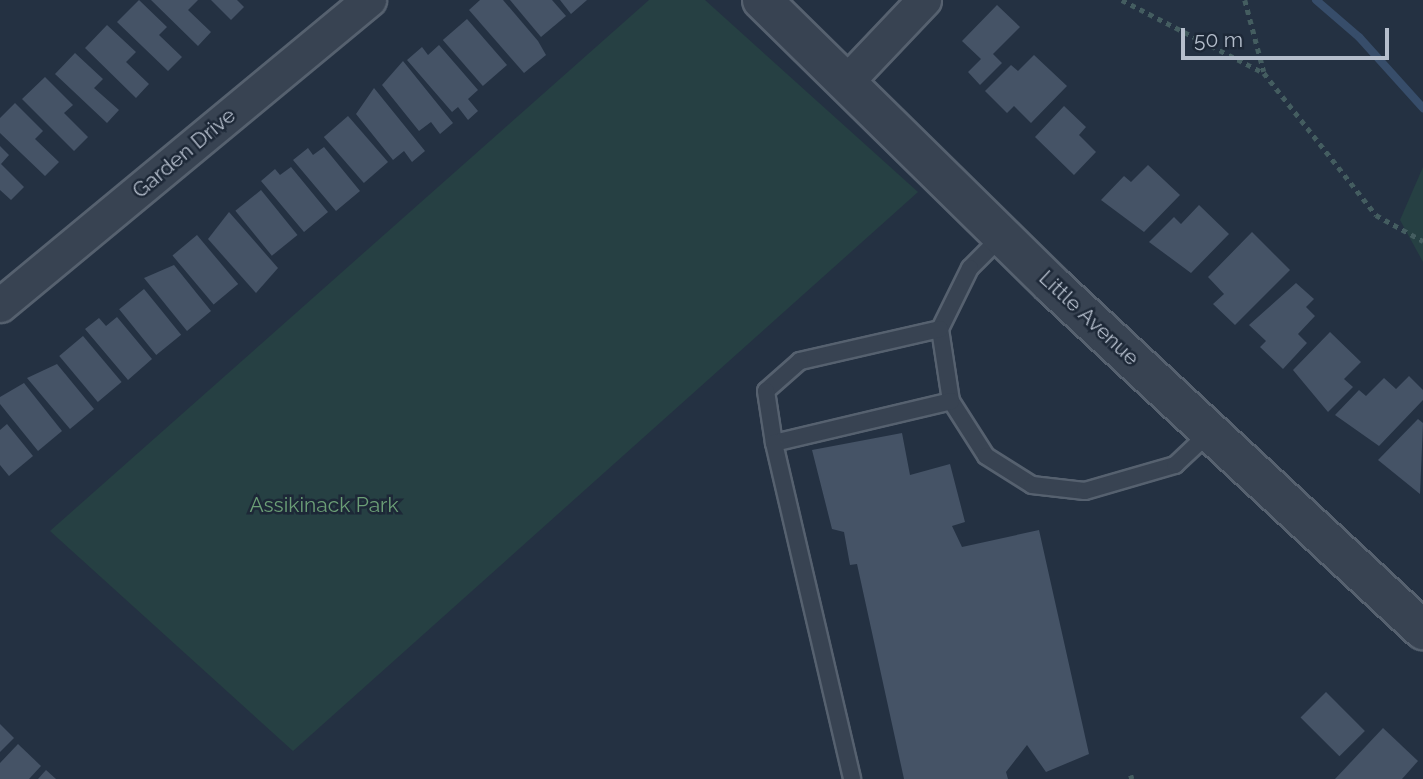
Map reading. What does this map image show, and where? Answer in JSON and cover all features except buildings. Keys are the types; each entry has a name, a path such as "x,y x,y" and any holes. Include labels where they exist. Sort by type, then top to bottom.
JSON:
{"street":[{"name":"Garden Drive","path":"0,305 369,0"},
{"name":"Little Avenue","path":"762,0 1210,432 1423,630"},
{"path":"847,81 924,0"}],"lane":[{"path":"1004,234 970,268 940,329 951,401 986,456 1032,485 1085,491 1175,465 1210,432"},
{"path":"852,779 774,443 766,391 800,361 940,329"},
{"path":"774,443 951,401"}],"path":[{"path":"1122,0 1264,73"},
{"path":"1245,0 1264,73 1376,215 1423,241"}],"green space":[{"name":"Assikinack Park","path":"649,0 705,0 918,192 293,751 50,531"},
{"path":"1423,167 1423,262 1400,220"}],"waterway":[{"path":"1316,0 1359,37 1423,108"}]}
